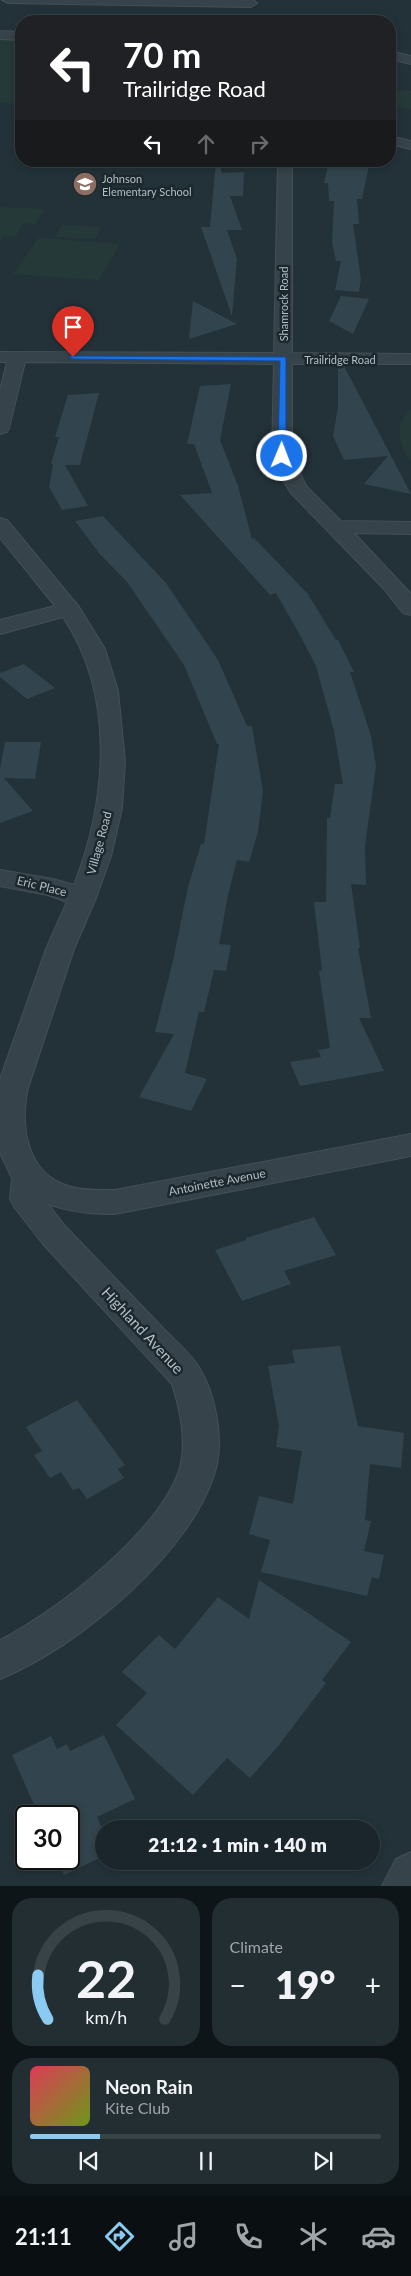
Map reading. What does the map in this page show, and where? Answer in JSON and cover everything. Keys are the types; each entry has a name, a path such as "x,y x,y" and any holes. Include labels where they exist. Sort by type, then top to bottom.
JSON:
{"street":[{"path":"8,0 254,2"},
{"path":"236,15 254,2"},
{"path":"0,35 15,36"},
{"path":"396,56 411,60"},
{"path":"396,141 411,145"},
{"name":"Shamrock Road","path":"285,167 282,456 288,474 298,489 392,584 411,608"},
{"path":"0,428 9,357"},
{"name":"Trailridge Road","path":"9,357 411,359"},
{"name":"Village Road","path":"0,524 21,553 68,609 88,640 101,668 110,724 113,772 108,818 95,866 65,938 30,1038 10,1104 10,1132 19,1164 28,1178"},
{"path":"334,527 411,528"},
{"path":"0,626 68,609"},
{"name":"Eric Place","path":"0,878 53,887 82,898"},
{"name":"Antoinette Avenue","path":"28,1178 47,1192 66,1199 92,1204 115,1202 411,1145"},
{"name":"Highland Avenue","path":"0,1660 39,1639 76,1611 120,1575 158,1537 186,1497 197,1473 201,1438 198,1407 187,1377 54,1235 26,1199 28,1178"},
{"path":"404,1886 411,1874"}],"green space":[{"path":"0,40 15,40 15,104 0,102"},
{"path":"396,90 411,91 411,109 396,107"},
{"path":"0,207 44,209 35,224 24,223 15,237 4,236 0,242"},
{"path":"62,225 101,227 95,239 55,237"},
{"path":"39,238 120,244 99,280 13,274"},
{"path":"411,409 411,461 403,448 400,427"}],"building":[{"path":"215,167 220,167 222,173 244,172 243,196 230,196 242,230 227,230 237,259 232,316 201,227 210,227"},
{"path":"328,167 369,167 362,199 357,199 359,224 353,224 361,279 359,292 335,290 341,261 336,261 332,243 334,201 329,201 328,183 324,183"},
{"path":"341,296 369,299 353,334 329,321"},
{"path":"193,301 237,324 189,339"},
{"path":"338,366 344,366 411,494 364,484 388,456 344,460 333,436 338,407"},
{"path":"231,384 220,440 238,486 252,539 254,538 308,594 336,640 338,640 354,672 350,672 371,736 376,766 365,846 366,885 351,884 360,948 358,948 371,1018 359,1018 384,1071 300,1086 290,1062 321,1057 318,1050 330,1048 319,971 322,970 314,902 326,902 327,818 330,818 335,784 343,784 334,731 316,666 301,637 276,593 270,595 180,495 212,493 194,444 187,444 200,386"},
{"path":"99,393 80,465 65,465 88,506 62,510 49,487 53,464 51,464 59,437 55,437 68,395"},
{"path":"103,516 166,583 218,660 247,726 252,726 263,791 258,832 249,862 237,860 228,895 219,944 231,945 226,971 214,970 204,1012 199,1012 185,1073 207,1079 191,1111 139,1097 174,1034 155,1032 173,961 188,887 201,844 204,844 219,744 217,744 184,665 127,582 99,553 75,521"},
{"path":"24,664 55,688 27,699 0,677 0,673"},
{"path":"5,742 41,742 35,779 4,778 33,811 0,823 0,769"},
{"path":"314,1217 336,1255 284,1271 291,1284 242,1301 215,1250 246,1240 246,1238"},
{"path":"340,1346 358,1426 404,1433 401,1468 370,1464 365,1520 371,1521 364,1551 384,1555 379,1579 372,1577 367,1596 261,1572 270,1540 249,1534 259,1496 293,1504 302,1451 276,1447 279,1426 268,1366 295,1363 292,1350"},
{"path":"77,1400 125,1465 118,1469 124,1478 87,1499 79,1488 73,1490 61,1472 50,1478 34,1455 42,1451 26,1427"},
{"path":"259,1580 351,1642 322,1680 326,1683 279,1745 250,1778 227,1758 193,1795 116,1725 147,1693 122,1672 159,1635 175,1649 218,1597 249,1619"},
{"path":"104,1735 135,1799 97,1817 98,1820 95,1820 95,1860 80,1867 80,1805 34,1805 12,1755 51,1736 57,1749 67,1744 70,1751"},
{"path":"62,1870 75,1870 64,1875"}],"place":[{"name":"Johnson Elementary School","path":"85,184"}],"route":[{"path":"73,357 283,358 282,456"}]}
